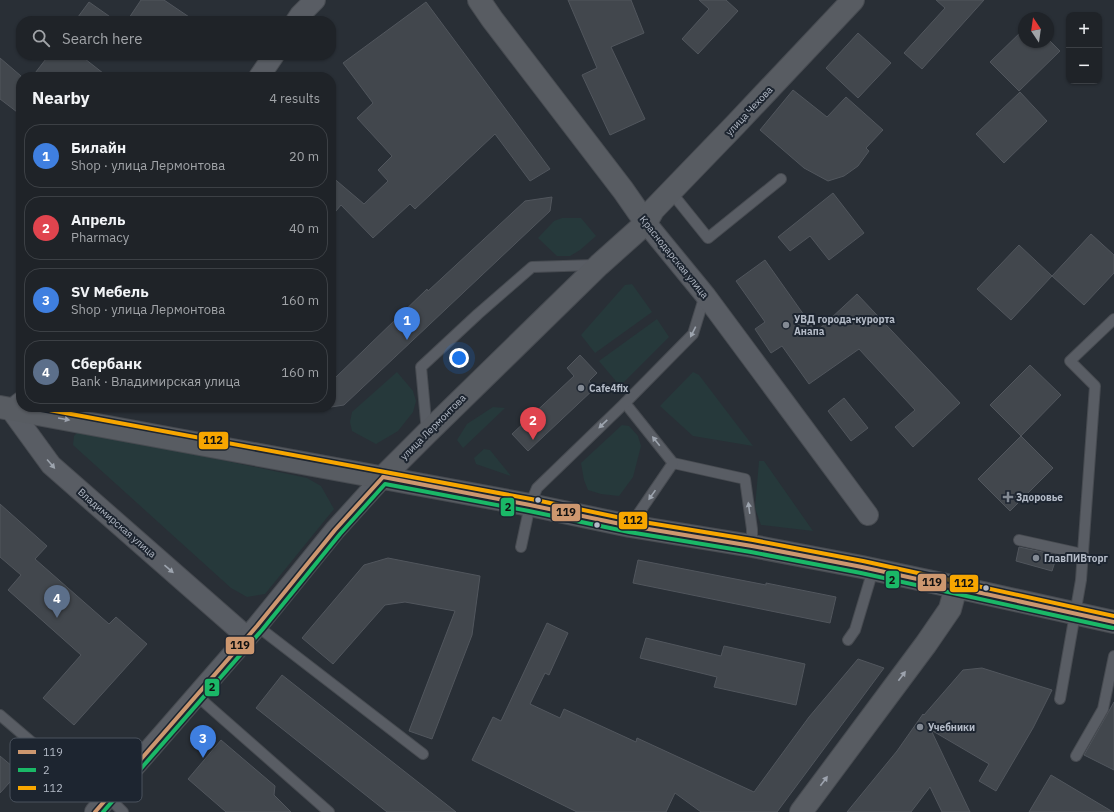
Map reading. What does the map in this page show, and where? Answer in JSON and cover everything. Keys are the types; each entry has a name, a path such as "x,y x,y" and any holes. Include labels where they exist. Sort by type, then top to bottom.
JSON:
{"street":[{"path":"300,16 315,0"},
{"name":"Краснодарская улица","path":"479,0 618,183 646,223 705,295 868,515"},
{"name":"улица Чехова","path":"646,223 653,210 853,0"},
{"path":"262,72 271,60"},
{"name":"улица Лермонтова","path":"142,758 252,632 335,530 383,477 599,265 646,223"},
{"path":"6,407 16,409"},
{"name":"Владимирская улица","path":"6,407 51,465 252,632"},
{"path":"33,412 530,505 630,526 752,546 956,586 1114,622"},
{"path":"801,812 926,644 950,608 956,586"}],"lane":[{"path":"671,192 708,238 780,179"},
{"path":"427,433 422,367 478,314 532,267 599,265"},
{"path":"521,547 530,505 537,488 694,334 705,295"},
{"path":"1060,699 1081,580 1095,386 1070,361 1114,319"},
{"path":"625,403 674,463 745,479 752,529 752,546"},
{"path":"630,526 674,463"},
{"path":"1019,540 1082,554"},
{"path":"848,640 855,630 873,570"},
{"path":"252,632 424,754"},
{"path":"1076,756 1103,709 1114,656"},
{"path":"196,695 328,812"},
{"path":"0,715 26,738"},
{"path":"102,804 124,812"}],"shaded area":[{"path":"562,218 581,218 596,236 580,250 570,256 557,256 538,238 554,221"},
{"path":"632,284 652,312 595,353 581,335 625,285"},
{"path":"657,319 669,337 620,386 599,361"},
{"path":"397,372 413,391 416,401 413,412 398,431 376,444 352,431 350,422 352,412"},
{"path":"693,372 699,375 753,446 693,436 660,406"},
{"path":"493,407 505,408 463,448 457,440 467,424"},
{"path":"622,425 629,426 638,436 641,446 633,477 619,496 601,494 588,490 584,480 581,463"},
{"path":"80,430 307,478 321,486 334,509 265,594 247,597 231,588 73,445 74,436"},
{"path":"484,449 490,450 511,476 476,464 474,458"},
{"path":"759,461 764,461 813,531 761,525 755,508"}],"building":[{"path":"141,0 164,0 188,16 130,16"},
{"path":"568,0 631,0 644,33 611,47 645,119 610,135 582,75 597,68"},
{"path":"699,0 726,0 738,11 698,54 682,39 709,9"},
{"path":"936,0 984,0 922,69 904,53 945,8"},
{"path":"89,2 109,16 79,16"},
{"path":"426,2 550,169 530,181 495,134 415,209 410,204 373,238 341,205 336,211 336,180 364,204 388,181 378,170 392,156 357,118 373,103 343,63"},
{"path":"858,33 891,63 858,98 826,68"},
{"path":"1018,35 1018,48 1054,48 1054,45 1060,51 1019,91 990,62"},
{"path":"0,58 16,72 16,111 0,99"},
{"path":"45,60 86,60 102,72 36,72"},
{"path":"793,90 827,117 846,97 883,130 866,148 869,151 858,166 844,176 828,181 804,168 760,130"},
{"path":"1020,92 1047,121 1004,163 976,134"},
{"path":"833,193 864,233 829,260 810,236 790,251 778,237"},
{"path":"552,197 550,211 344,405 336,406 336,377 427,289 428,291 525,201"},
{"path":"1091,234 1114,255 1114,273 1084,305 1052,276"},
{"path":"1019,245 1052,276 1011,320 977,289"},
{"path":"765,260 816,332 857,294 960,403 913,447 895,427 915,410 859,349 809,384 782,346 771,353 755,329 765,322 736,281"},
{"path":"580,355 597,373 589,381 595,388 528,451 512,434 574,376 567,368"},
{"path":"1030,365 1061,395 1021,436 990,405"},
{"path":"844,398 868,428 851,441 828,411"},
{"path":"1021,436 1053,468 1010,511 978,479"},
{"path":"0,504 47,546 35,559 109,624 116,617 147,644 74,725 43,698 81,655 8,590 21,575 0,557"},
{"name":"ГлавПИВторг","path":"1019,547 1057,555 1052,571 1016,561"},
{"path":"388,558 480,576 472,635 432,739 409,731 455,611 405,602 385,605 333,664 302,638 364,565"},
{"path":"638,560 836,597 830,623 633,583"},
{"path":"547,623 568,633 549,675 545,673 530,704 560,718 564,709 636,742 637,738 754,792 809,717 858,659 884,668 777,812 701,812 675,793 666,812 577,812 472,760 493,717 501,721"},
{"path":"646,638 721,656 724,646 805,664 796,705 714,687 717,677 640,658"},
{"path":"982,668 1052,690 1033,728 996,791 979,781 989,764 931,730 970,812 942,812 930,787 911,812 847,812 897,751 923,714 924,715 963,670"},
{"path":"282,675 456,812 387,812 256,708"},
{"path":"1114,702 1114,770 1084,755"},
{"path":"221,740 275,786 274,795 291,812 226,812 188,779"},
{"path":"0,756 10,764 10,782 0,793"},
{"path":"1051,775 1113,812 1029,812"}],"transit line":[{"name":"112","path":"60,412 531,499 631,520 753,540 863,561 1114,616"},
{"name":"119","path":"383,477 630,526 752,546 862,567 1114,622"},
{"name":"119","path":"142,758 257,626 335,530 383,477"},
{"name":"2","path":"142,767 262,630 340,534 385,484 529,511 629,532 751,552 861,573 1113,628"},
{"name":"119","path":"95,812 104,802"},
{"name":"2","path":"103,812 112,802"}],"place":[{"name":"УВД города-курорта Анапа","path":"786,325"},
{"name":"Билайн","path":"407,340"},
{"name":"Cafe4fix","path":"581,388"},
{"name":"Апрель","path":"533,440"},
{"name":"Здоровье","path":"1008,497"},
{"name":"ГлавПИВторг","path":"1036,558"},
{"name":"Сбербанк","path":"57,618"},
{"name":"Учебники","path":"920,727"},
{"name":"SV Мебель","path":"203,758"}]}
